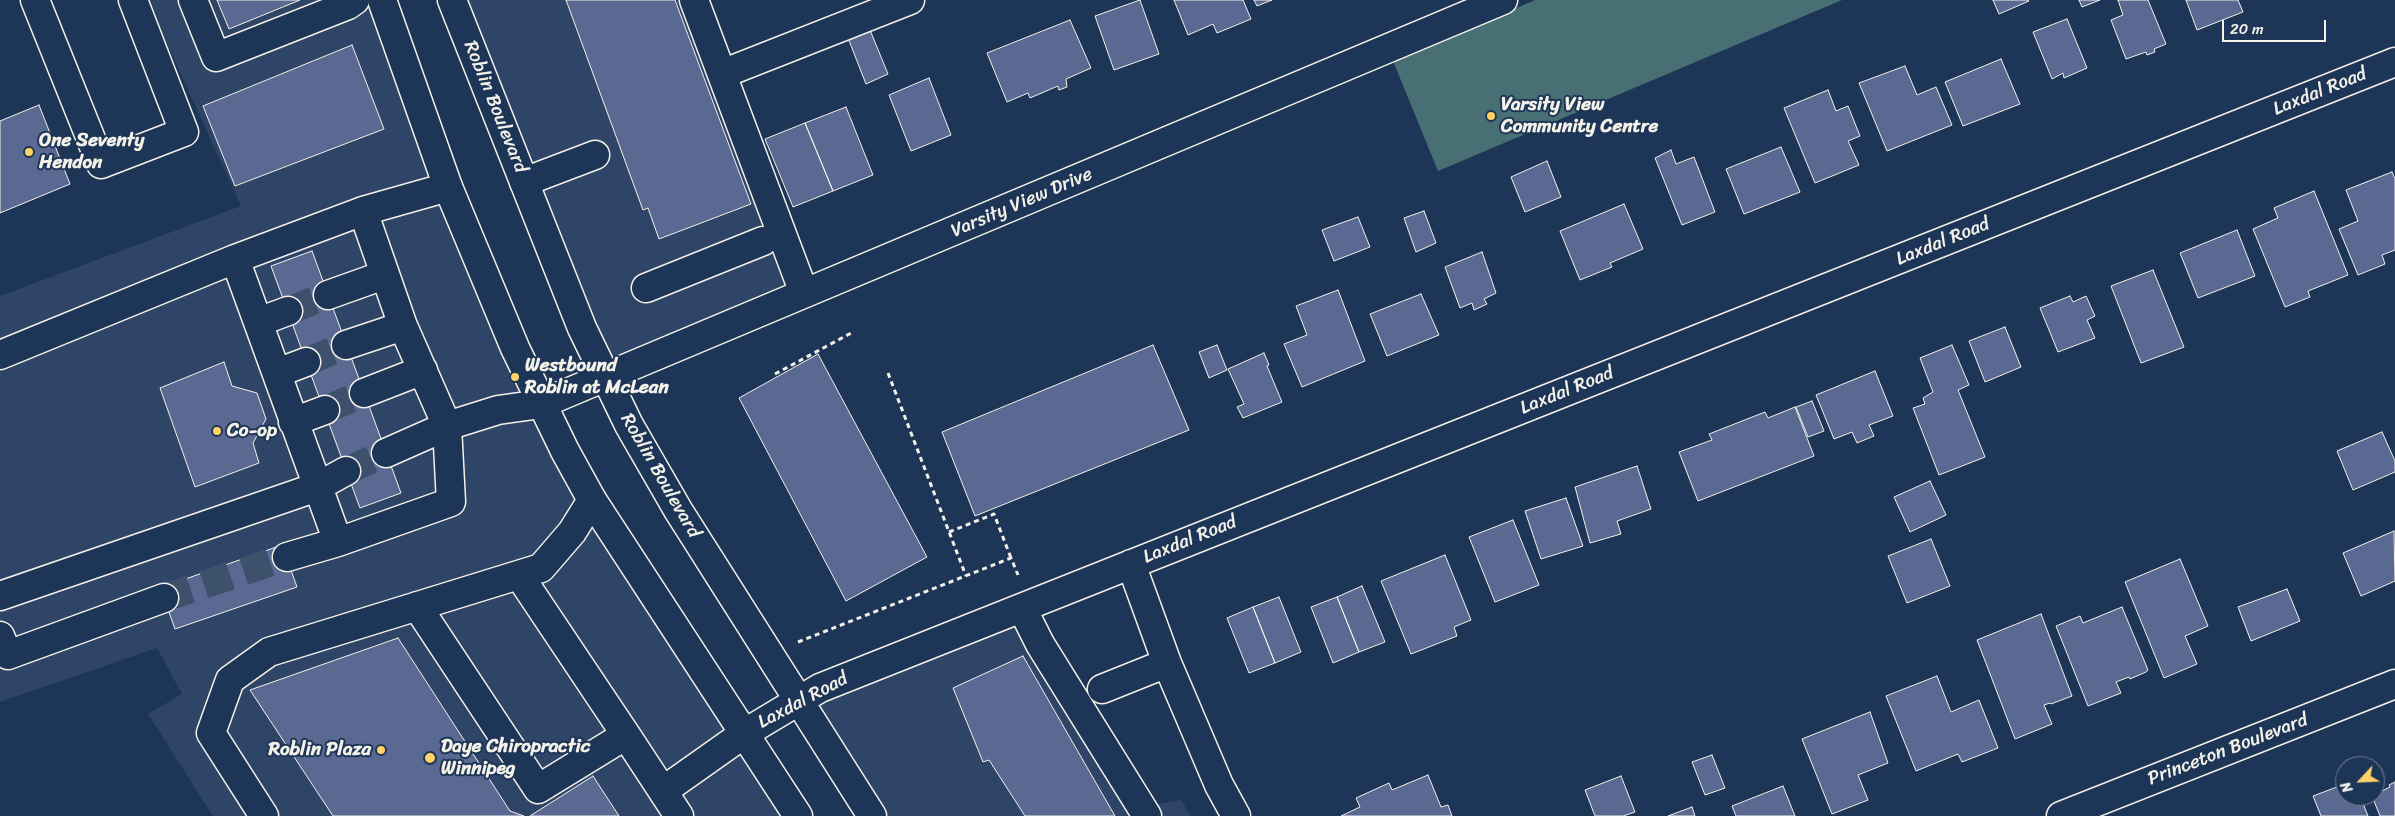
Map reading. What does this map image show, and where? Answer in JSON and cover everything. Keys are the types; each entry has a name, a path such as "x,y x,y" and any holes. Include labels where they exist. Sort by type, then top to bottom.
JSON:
{"street":[{"path":"36,0 101,164 184,132 133,0"},
{"path":"193,0 216,57 348,5 355,0"},
{"path":"382,0 448,187 514,348 541,404 592,500 798,816"},
{"name":"Roblin Boulevard","path":"452,0 582,328 629,425 654,472 872,816"},
{"path":"694,0 804,294"},
{"path":"722,74 910,0"},
{"name":"Varsity View Drive","path":"386,453 447,426 498,410 541,404 1503,0"},
{"name":"Laxdal Road","path":"663,791 745,733 820,688 2395,62"},
{"path":"524,182 595,155"},
{"path":"0,355 235,259 363,211 448,187"},
{"path":"287,557 338,542 451,502 447,426 403,326 363,211"},
{"path":"646,288 763,241"},
{"path":"235,259 338,542"},
{"path":"328,295 384,275"},
{"path":"258,322 288,311"},
{"path":"346,345 403,326"},
{"path":"276,374 306,362"},
{"path":"364,393 423,370"},
{"path":"293,422 325,410"},
{"path":"0,596 317,487 346,471"},
{"path":"264,816 211,733 230,680 269,652 541,568 572,532 592,500"},
{"path":"1131,564 1167,663 1219,785 1236,816"},
{"path":"519,575 679,816"},
{"path":"0,636 8,655 164,598"},
{"path":"417,606 538,789 626,735"},
{"path":"1026,606 1040,644 1113,766 1147,816"},
{"path":"1102,689 1167,663"},
{"name":"Princeton Boulevard","path":"2061,816 2395,684"}],"path":[{"path":"775,374 853,332"},
{"path":"888,373 966,576"},
{"path":"949,532 994,514 1011,558 1026,606"},
{"path":"791,645 1011,558"}],"shaded area":[{"path":"147,0 366,0 508,356 788,816 213,816 148,714 182,694 157,648 0,702 0,296 241,206"},
{"path":"460,0 684,0 794,289 610,366"},
{"path":"1022,602 1146,806 1181,800 1191,816 888,816 806,690"}],"green space":[{"name":"Varsity View Community Centre","path":"1535,0 1842,0 1438,171 1393,61"}],"building":[{"path":"217,0 300,0 229,29"},
{"path":"566,0 675,0 751,204 659,239 648,208 643,210"},
{"path":"1140,0 1159,54 1114,70 1095,16"},
{"path":"1174,0 1243,0 1251,19 1217,33 1213,24 1188,35"},
{"path":"1254,0 1272,0 1257,6"},
{"path":"1993,0 2028,0 2029,1 1999,14"},
{"path":"2079,0 2100,0 2082,7"},
{"path":"2118,0 2148,0 2166,44 2154,49 2155,52 2147,55 2146,52 2126,59 2111,20 2123,15"},
{"path":"2186,0 2238,0 2243,12 2197,30"},
{"path":"2067,19 2087,68 2064,78 2063,73 2052,79 2033,32"},
{"path":"1070,20 1091,68 1066,79 1067,87 1059,90 1058,86 1030,98 1028,93 1007,102 987,53"},
{"path":"870,30 888,74 866,84 848,38"},
{"path":"352,45 384,129 235,186 203,106"},
{"path":"2001,59 2020,104 1963,126 1945,82"},
{"path":"1905,66 1917,95 1936,87 1952,125 1887,151 1859,83"},
{"path":"929,78 951,135 911,151 889,95"},
{"path":"1828,90 1836,111 1848,106 1860,136 1848,141 1859,165 1815,183 1784,108"},
{"name":"One Seventy Hendon","path":"39,105 70,184 0,213 0,121"},
{"path":"846,107 873,175 833,191 805,123"},
{"path":"805,123 833,191 793,207 765,139"},
{"path":"1781,147 1800,192 1744,214 1726,169"},
{"path":"1671,150 1676,164 1694,157 1715,212 1682,225 1655,158"},
{"path":"1547,161 1561,197 1525,212 1511,177"},
{"path":"2392,172 2395,179 2395,250 2382,255 2385,264 2358,275 2339,229 2358,221 2346,190"},
{"path":"2314,191 2348,275 2308,291 2310,297 2285,307 2253,229 2278,218 2274,208"},
{"path":"1624,204 1643,249 1610,263 1612,267 1580,280 1560,231"},
{"path":"1424,211 1436,243 1416,252 1404,218"},
{"path":"1358,217 1370,247 1334,261 1322,230"},
{"path":"2237,230 2255,276 2198,298 2180,253"},
{"path":"312,251 401,493 360,508 271,266"},
{"path":"1482,252 1496,293 1484,299 1487,304 1474,310 1472,303 1460,308 1445,267"},
{"path":"2153,270 2184,347 2141,363 2111,286"},
{"path":"1338,290 1365,361 1302,387 1284,344 1307,335 1296,306"},
{"path":"1421,294 1439,335 1387,356 1370,314"},
{"path":"2070,296 2073,302 2086,296 2095,316 2087,320 2095,338 2058,352 2040,308"},
{"path":"2005,327 2021,367 1985,382 1969,341"},
{"path":"1153,345 1189,430 975,516 942,432"},
{"path":"1217,345 1227,370 1209,378 1199,352"},
{"path":"1952,345 1969,385 1958,390 1985,457 1939,475 1913,408 1925,404 1923,398 1933,392 1920,358"},
{"path":"1264,353 1269,365 1267,366 1282,402 1243,418 1237,407 1244,404 1228,369"},
{"path":"818,354 927,557 846,601 739,398"},
{"name":"Co-op","path":"224,362 232,386 257,393 266,419 253,443 259,463 195,487 160,388"},
{"path":"1875,371 1893,416 1869,425 1874,436 1857,443 1852,432 1834,439 1816,395"},
{"path":"1812,401 1824,431 1808,437 1796,407"},
{"path":"1795,407 1814,456 1698,501 1679,452 1712,440 1709,434 1765,412 1768,418"},
{"path":"2382,432 2395,461 2395,472 2353,490 2337,451"},
{"path":"1637,466 1651,509 1617,521 1621,534 1590,543 1575,487"},
{"path":"1930,481 1946,515 1910,532 1894,497"},
{"path":"1566,498 1583,546 1541,559 1525,511"},
{"path":"1513,520 1539,585 1495,602 1469,537"},
{"path":"2394,531 2395,581 2361,596 2343,553"},
{"path":"1931,539 1950,586 1907,603 1888,556"},
{"path":"282,545 297,587 175,629 164,598 157,589"},
{"path":"1445,555 1471,620 1454,627 1457,636 1411,654 1381,581"},
{"path":"2180,559 2208,626 2185,636 2197,664 2164,678 2125,582"},
{"path":"1362,586 1385,642 1359,652 1337,597"},
{"path":"2287,589 2300,621 2251,641 2238,607"},
{"path":"1279,597 1301,652 1275,663 1253,607"},
{"path":"1337,597 1359,652 1333,663 1311,607"},
{"path":"1253,607 1275,663 1249,673 1227,618"},
{"path":"2122,607 2148,670 2130,679 2129,677 2116,682 2121,693 2088,706 2056,626 2080,616 2083,623"},
{"path":"2041,614 2072,696 2044,705 2052,724 2015,739 1977,640"},
{"name":"Roblin Plaza","path":"398,638 510,811 524,816 333,816 250,690"},
{"path":"1023,656 1115,816 1025,816 989,760 983,762 953,688"},
{"path":"1937,676 1951,712 1979,700 1998,748 1962,762 1958,754 1916,771 1886,696"},
{"path":"1870,712 1888,763 1858,775 1868,800 1832,814 1802,739"},
{"path":"1712,755 1725,788 1705,795 1692,762"},
{"path":"1428,775 1441,807 1448,805 1452,816 1341,816 1360,807 1356,798 1389,783 1392,790"},
{"path":"593,776 619,816 530,816"},
{"path":"1621,776 1635,812 1623,816 1595,816 1585,790"},
{"path":"2395,782 2395,816 2380,816 2376,806 2385,806 2385,790 2390,787 2389,785"},
{"path":"1783,786 1795,816 1736,816 1732,806"},
{"path":"2335,788 2335,806 2364,806 2368,816 2321,816 2313,796"},
{"path":"1692,807 1695,816 1668,816"}],"tunnel":[{"path":"288,311 328,295"},
{"path":"306,362 346,345"},
{"path":"325,410 364,393"},
{"path":"346,471 386,453"},
{"path":"164,598 287,557"}],"place":[{"name":"Varsity View Community Centre","path":"1491,116"},
{"name":"One Seventy Hendon","path":"29,152"},
{"name":"Westbound Roblin at McLean","path":"515,377"},
{"name":"Co-op","path":"217,431"},
{"name":"Roblin Plaza","path":"381,750"},
{"name":"Daye Chiropractic Winnipeg","path":"430,758"}]}
